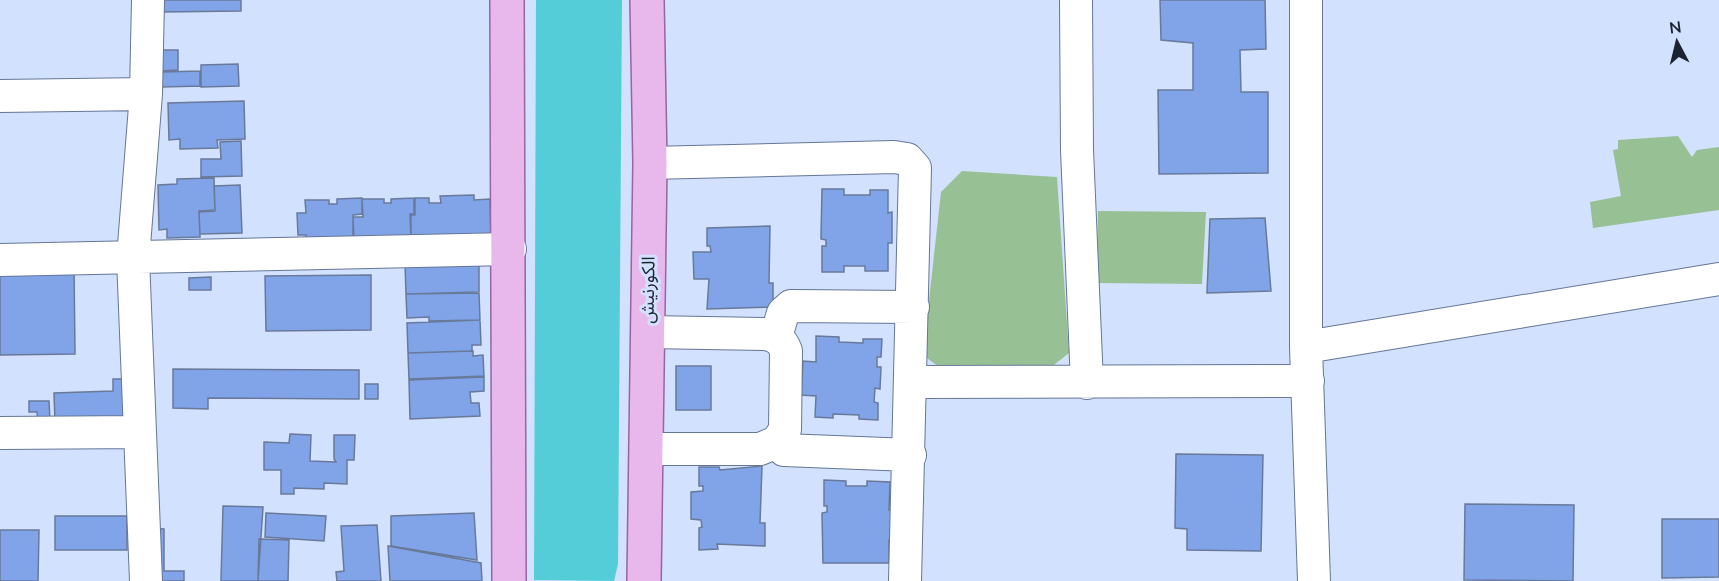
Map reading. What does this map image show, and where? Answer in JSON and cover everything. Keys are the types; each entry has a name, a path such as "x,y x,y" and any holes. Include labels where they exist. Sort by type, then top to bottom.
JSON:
{"main road":[{"path":"507,0 510,249 509,581"},
{"name":"الكورنيش","path":"644,581 650,164 647,0"}],"street":[{"path":"146,581 134,258 146,94 148,0"},
{"path":"1076,0 1077,150 1087,383"},
{"path":"1306,0 1306,347 1314,581"},
{"path":"0,96 146,94"},
{"path":"650,164 894,157 907,159 915,168 912,382 905,581"},
{"path":"0,260 510,249"},
{"path":"1306,347 1719,279"},
{"path":"776,337 783,313 791,306 913,307"},
{"path":"646,449 760,449 777,442 785,430 786,351 783,342 766,334 648,332"},
{"path":"912,382 1308,381"},
{"path":"0,433 140,432"},
{"path":"777,442 784,450 909,455"}],"shaded area":[{"path":"536,0 622,0 618,564 614,581 534,580"},
{"path":"1678,136 1692,157 1697,150 1719,147 1719,210 1593,228 1590,202 1621,196 1613,150 1618,149 1618,140"},
{"path":"962,171 1057,177 1069,353 1040,376 947,373 923,355 941,192"},
{"path":"1098,211 1206,212 1202,284 1097,283"}],"building":[{"path":"161,0 241,0 241,11 161,12"},
{"path":"1160,0 1265,0 1266,49 1240,50 1241,92 1268,92 1268,173 1159,174 1158,90 1193,90 1193,43 1161,40"},
{"path":"161,50 178,50 178,70 161,71"},
{"path":"238,64 239,86 201,87 201,65"},
{"path":"200,71 200,86 162,87 162,72"},
{"path":"244,101 245,139 217,140 218,148 180,149 180,139 169,140 168,103"},
{"path":"241,141 242,176 201,177 201,159 221,159 220,142"},
{"path":"214,178 215,210 199,211 200,237 167,238 167,229 159,230 158,185 177,184 177,179"},
{"path":"240,185 242,233 200,234 199,212 215,211 214,186"},
{"path":"822,189 844,189 844,195 870,195 870,190 888,190 888,213 892,212 892,243 888,243 888,271 865,271 865,266 844,266 844,272 822,272 822,246 826,246 826,240 821,239"},
{"path":"474,195 474,200 490,199 491,239 411,241 411,215 415,215 415,198 429,198 429,203 441,203 440,196"},
{"path":"362,198 362,214 353,215 353,241 306,242 306,235 298,235 297,213 306,213 305,200 329,200 329,204 337,204 337,199"},
{"path":"414,198 414,214 410,214 411,240 354,241 353,217 363,217 362,199 384,199 384,203 391,203 391,199"},
{"path":"1265,218 1271,291 1207,293 1210,219"},
{"path":"770,226 769,283 773,283 773,307 707,309 709,279 694,279 693,252 711,252 710,246 707,246 707,228"},
{"path":"479,262 479,292 406,294 405,264"},
{"path":"0,266 74,266 75,354 0,355"},
{"path":"371,275 371,330 266,331 265,276"},
{"path":"211,277 211,290 189,290 189,278"},
{"path":"479,293 480,320 429,321 429,317 407,318 406,294"},
{"path":"480,320 481,345 472,345 472,351 408,353 407,323"},
{"path":"816,336 839,337 839,342 863,343 863,339 882,339 881,357 877,357 877,367 881,367 880,389 875,388 874,402 878,403 878,420 859,419 859,415 833,414 833,418 815,417 816,396 801,395 803,361 816,362"},
{"path":"473,351 473,356 483,355 484,376 409,379 408,353"},
{"path":"676,366 711,366 711,410 676,410"},
{"path":"173,369 359,370 359,399 208,398 208,409 173,408"},
{"path":"484,377 484,391 470,392 471,403 479,403 480,416 410,419 409,380"},
{"path":"113,379 126,379 127,421 55,423 54,393 113,391"},
{"path":"365,384 378,384 378,399 365,399"},
{"path":"29,401 49,401 50,422 38,422 37,412 29,412"},
{"path":"290,434 311,435 310,461 336,462 334,435 355,435 354,460 347,460 347,484 324,483 324,489 294,488 294,494 281,494 281,470 264,470 264,442 289,443"},
{"path":"1176,454 1263,455 1261,551 1187,550 1187,529 1175,528"},
{"path":"762,466 760,523 765,523 765,546 717,544 718,549 699,550 699,528 702,527 701,520 691,519 691,492 703,491 703,486 699,486 699,467 719,467 720,470"},
{"path":"824,480 846,481 846,486 867,486 867,481 890,482 889,510 894,510 894,540 889,540 889,563 823,563 822,513 827,512 827,506 824,506"},
{"path":"1465,504 1574,505 1573,581 1464,580"},
{"path":"223,506 263,507 258,581 221,581"},
{"path":"266,513 326,516 324,541 265,537"},
{"path":"474,513 477,560 391,546 391,516"},
{"path":"55,516 127,516 127,550 55,550"},
{"path":"1662,519 1719,519 1719,577 1662,578"},
{"path":"377,525 381,581 337,581 336,572 344,571 341,526"},
{"path":"147,528 164,529 164,571 184,571 184,581 147,581"},
{"path":"0,530 39,530 38,581 0,581"},
{"path":"259,539 289,540 288,581 258,581"},
{"path":"388,546 481,563 482,581 390,581"}]}
